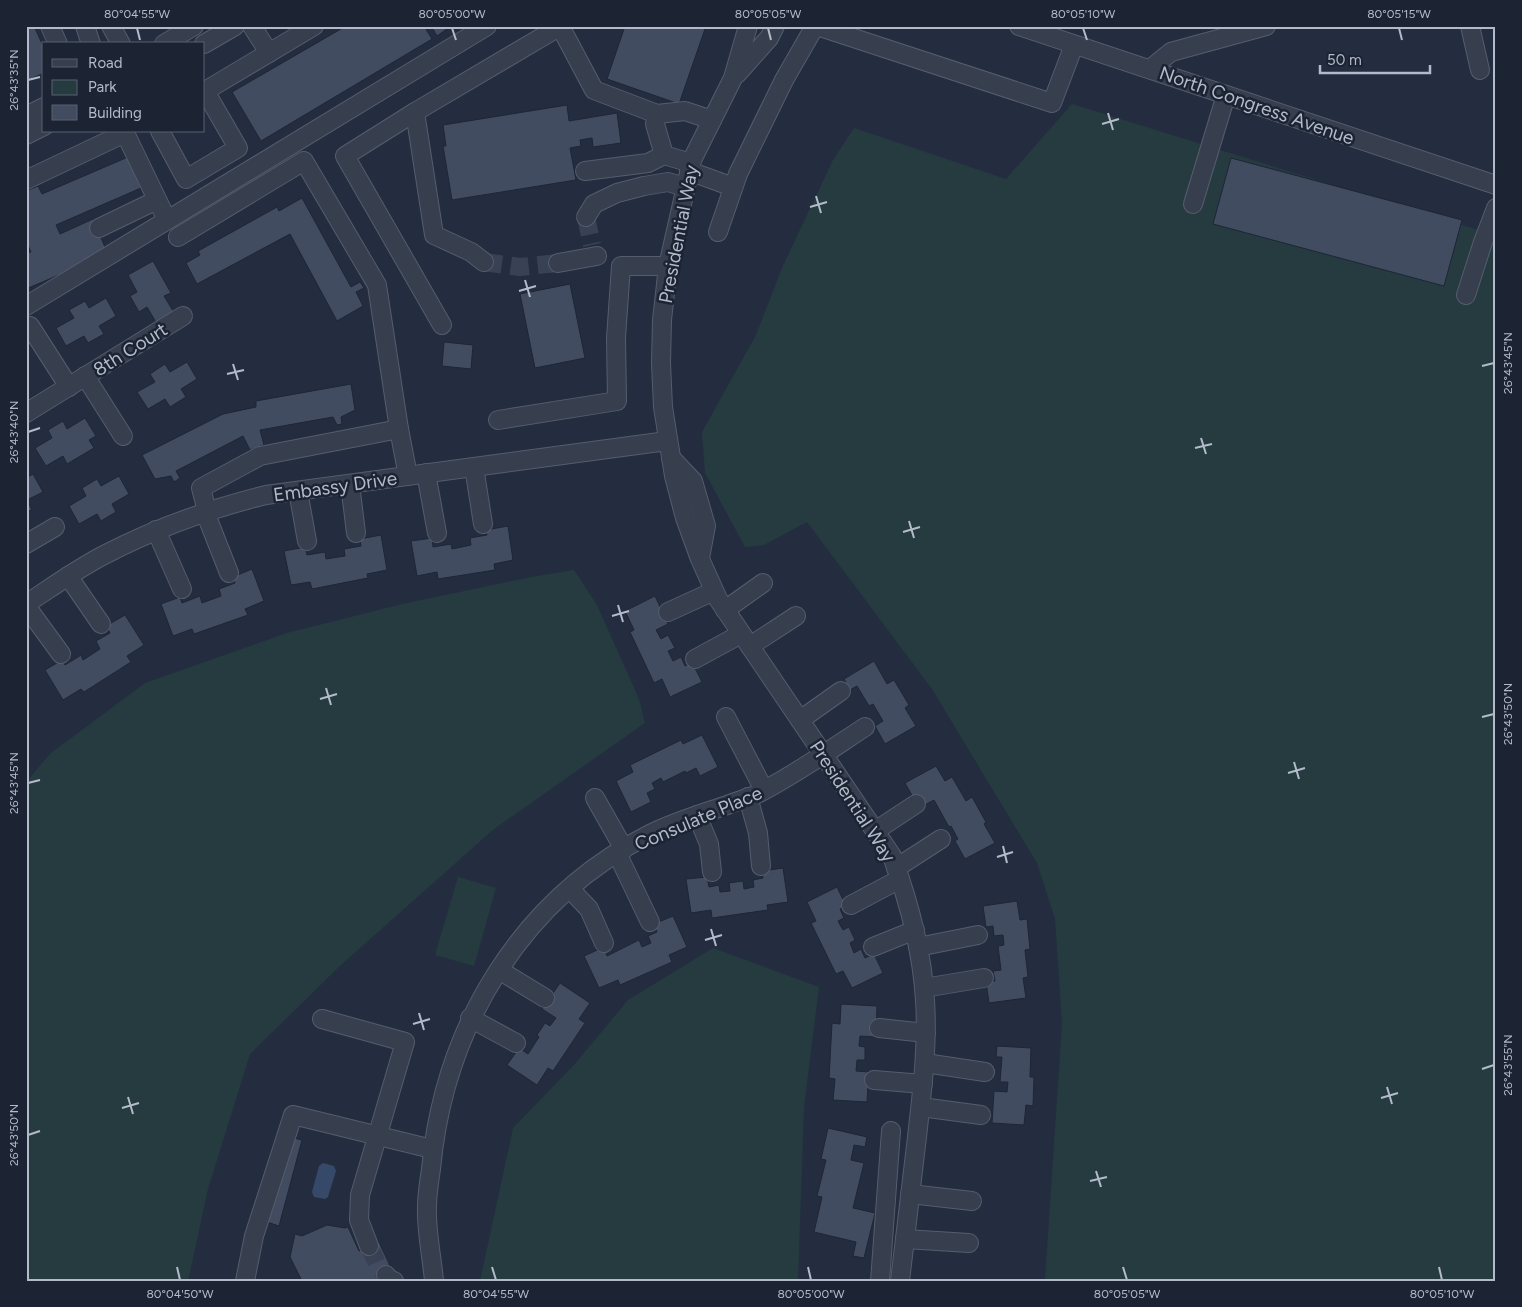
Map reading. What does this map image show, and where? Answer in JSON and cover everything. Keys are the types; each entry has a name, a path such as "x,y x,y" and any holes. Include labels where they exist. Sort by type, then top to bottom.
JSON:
{"street":[{"path":"50,26 57,42"},
{"path":"84,26 90,42"},
{"path":"112,26 121,42"},
{"path":"167,42 194,26"},
{"path":"205,43 236,26"},
{"path":"252,26 269,53"},
{"path":"205,90 314,26"},
{"path":"26,306 487,26"},
{"path":"442,324 345,156 559,26 594,90 658,114 685,111 712,120"},
{"name":"Presidential Way","path":"748,26 733,78 688,174 668,266 662,320 661,363 663,407 669,449 666,479 683,537 700,559 714,591 725,610 892,856 898,873 917,938 924,988 926,1033 923,1084 900,1279"},
{"name":"Presidential Way","path":"733,78 769,38 775,26"},
{"path":"718,232 738,174 784,80 816,26 1052,103 1074,45"},
{"name":"North Congress Avenue","path":"1019,26 1496,186"},
{"path":"1150,69 1171,52 1266,26"},
{"path":"1470,26 1480,70"},
{"path":"161,132 186,179 238,148 205,93"},
{"path":"1193,204 1226,95"},
{"path":"26,116 42,108"},
{"path":"415,112 434,235 471,252 484,262"},
{"path":"658,114 655,124 664,155 688,174 733,187"},
{"path":"26,135 42,127"},
{"path":"26,180 124,133 167,220"},
{"path":"585,171 648,163 664,155"},
{"path":"178,237 304,161 377,285 408,476"},
{"path":"586,217 594,204 617,193 668,182 688,174"},
{"path":"99,228 157,200"},
{"path":"1466,295 1496,208"},
{"path":"558,263 594,251 620,266 668,266"},
{"path":"498,420 617,401 616,338 620,266"},
{"name":"8th Court","path":"123,436 86,376 183,316"},
{"path":"30,326 69,387"},
{"path":"26,413 86,376"},
{"path":"229,573 206,512 201,488 260,456 399,429"},
{"path":"669,449 693,482 706,526 700,559"},
{"name":"Embassy Drive","path":"27,602 102,556 156,530 206,512 266,495 474,467 669,449"},
{"path":"474,467 483,524"},
{"path":"426,473 437,533"},
{"path":"350,484 356,533"},
{"path":"298,491 307,541"},
{"path":"26,544 55,527"},
{"path":"156,530 182,589"},
{"path":"68,576 101,624"},
{"path":"725,610 764,583"},
{"path":"668,612 714,591"},
{"path":"27,602 61,654"},
{"path":"695,659 746,640 796,616"},
{"path":"800,720 841,691"},
{"path":"726,716 764,790"},
{"name":"Consulate Place","path":"430,1280 427,1208 432,1149 445,1084 470,1018 498,970 532,926 570,889 620,851 651,834 764,790 864,727"},
{"path":"748,797 758,832 761,866"},
{"path":"595,798 650,922"},
{"path":"875,831 916,804"},
{"path":"698,815 709,844 712,872"},
{"path":"851,904 898,873 941,839"},
{"path":"570,889 589,909 604,942"},
{"path":"873,947 917,938 978,935"},
{"path":"498,970 545,998"},
{"path":"924,988 984,978"},
{"path":"470,1018 516,1043"},
{"path":"322,1019 405,1042 360,1195 359,1220 369,1246"},
{"path":"879,1028 926,1033"},
{"path":"925,1063 986,1072"},
{"path":"874,1080 923,1084"},
{"path":"920,1107 981,1115"},
{"path":"245,1281 254,1236 293,1115 432,1149"},
{"path":"891,1132 880,1277 900,1279"},
{"path":"910,1194 972,1201"},
{"path":"905,1238 969,1243"}],"green space":[{"path":"1072,104 1488,233 1496,239 1496,1281 1045,1281 1062,1023 1055,919 1037,863 932,689 807,522 764,545 745,547 705,473 702,432 756,335 782,268 833,160 854,128 1006,179"},
{"path":"574,570 597,605 639,699 645,723 494,829 342,964 250,1054 208,1189 188,1281 26,1281 26,782 51,753 145,683 287,633 402,604"},
{"path":"458,877 496,888 474,966 435,955"},
{"path":"713,948 819,987 804,1107 798,1281 480,1281 513,1128 574,1065 628,1000"}],"water":[{"path":"323,1163 334,1166 336,1171 328,1197 325,1199 314,1197 312,1192 319,1166"}],"building":[{"path":"26,26 34,26 42,44 42,74 26,81"},
{"path":"346,26 424,26 432,39 261,141 232,92"},
{"path":"431,26 451,26 437,36"},
{"path":"625,26 706,26 679,104 607,79"},
{"path":"567,105 569,121 617,113 621,143 593,147 592,138 580,140 581,146 570,148 576,180 452,200 443,146 446,146 443,125"},
{"path":"128,157 141,188 56,225 60,234 93,219 108,254 26,289 26,253 31,252 26,241 26,191 38,186 42,194"},
{"path":"1231,158 1462,220 1444,286 1213,224"},
{"path":"302,198 351,287 360,282 364,288 356,292 363,306 337,321 290,234 197,284 186,263 200,255 198,251 277,207 279,211"},
{"path":"153,261 171,293 164,296 175,314 157,324 147,307 139,312 130,296 137,292 128,275"},
{"path":"570,284 585,358 535,368 520,294"},
{"path":"106,298 116,316 99,326 104,334 88,343 84,336 66,346 56,328 74,318 69,310 85,301 89,308"},
{"path":"444,342 473,345 471,369 442,366"},
{"path":"187,362 197,379 181,389 186,397 170,407 165,399 148,409 137,392 155,382 150,374 165,364 170,372"},
{"path":"351,384 355,410 341,417 342,424 337,425 333,417 260,430 264,445 250,450 243,436 176,471 180,478 174,482 171,476 155,479 142,455 223,414 256,407 256,401"},
{"path":"85,418 96,436 89,440 94,448 67,464 63,456 46,466 35,448 52,438 48,430 63,421 67,429"},
{"path":"33,474 43,492 27,500 32,510 26,512 26,478"},
{"path":"119,476 129,494 112,504 116,512 101,521 97,514 79,524 69,506 86,496 82,488 97,479 101,486"},
{"path":"508,526 513,560 494,564 495,570 438,579 437,572 417,576 411,541 432,538 433,547 451,544 452,549 471,545 470,538 487,535 486,530"},
{"path":"381,535 387,570 367,574 368,578 312,589 310,582 291,585 284,551 305,547 307,555 325,552 326,559 345,556 344,549 361,546 360,539"},
{"path":"252,569 264,601 245,609 248,615 194,634 192,629 173,636 161,604 180,597 182,603 200,596 202,603 221,596 219,589 235,583 233,577"},
{"path":"655,596 668,624 656,630 661,639 668,635 675,648 668,651 673,661 681,657 685,666 692,662 702,682 670,697 662,679 654,683 630,632 634,630 625,611"},
{"path":"125,615 144,645 127,656 131,662 84,692 81,689 63,700 45,670 62,660 65,665 81,655 83,660 100,649 96,641 110,633 106,626"},
{"path":"874,661 887,684 894,680 909,705 905,708 916,726 885,744 875,726 883,721 873,704 869,706 857,686 850,690 844,679"},
{"path":"702,735 718,767 700,776 696,768 686,773 685,771 663,782 661,778 652,783 655,789 647,793 651,802 631,812 616,781 633,772 630,765 681,740 683,744"},
{"path":"936,766 945,781 952,777 966,801 972,797 995,843 965,859 955,841 958,839 934,800 919,808 905,783"},
{"path":"783,868 788,902 767,905 768,910 712,918 711,910 691,913 686,879 707,877 709,887 719,885 720,892 730,891 729,883 743,881 744,889 754,887 753,880 763,878 762,871"},
{"path":"837,887 846,906 840,909 844,918 838,921 843,930 849,927 855,940 850,943 854,953 861,949 865,958 874,954 883,973 852,988 843,971 836,974 811,923 816,921 807,902"},
{"path":"1017,901 1020,920 1027,919 1030,949 1025,950 1028,977 1023,978 1026,998 989,1003 986,982 995,981 993,971 1001,970 998,946 1004,945 1003,935 994,936 993,926 986,927 983,906"},
{"path":"673,916 687,947 669,955 672,962 620,985 618,980 599,988 584,956 604,947 607,956 639,940 642,947 651,943 648,936 657,932 654,924"},
{"path":"560,983 590,1003 579,1019 585,1023 553,1071 548,1068 537,1085 507,1065 519,1048 528,1054 545,1023 550,1026 556,1018 542,1009"},
{"path":"841,1004 877,1006 876,1037 860,1036 859,1046 865,1047 865,1060 857,1060 856,1071 869,1072 867,1102 833,1100 835,1079 829,1078 832,1023 840,1024"},
{"path":"997,1046 1031,1048 1030,1077 1034,1077 1033,1106 1026,1105 1024,1125 992,1123 994,1091 1007,1092 1008,1082 1000,1082 1002,1057 996,1057"},
{"path":"828,1128 867,1137 865,1147 854,1145 851,1160 864,1163 853,1208 875,1213 864,1258 853,1256 856,1242 814,1232 822,1197 817,1196 826,1160 821,1159"},
{"path":"290,1137 302,1140 279,1226 267,1222"},
{"path":"327,1225 348,1227 359,1251 379,1242 393,1272 378,1279 378,1281 302,1281 290,1257 295,1234 302,1236"}],"tunnel":[{"path":"586,217 592,245"},
{"path":"484,262 520,267 558,263"},
{"path":"369,1246 379,1268 386,1275"}]}
